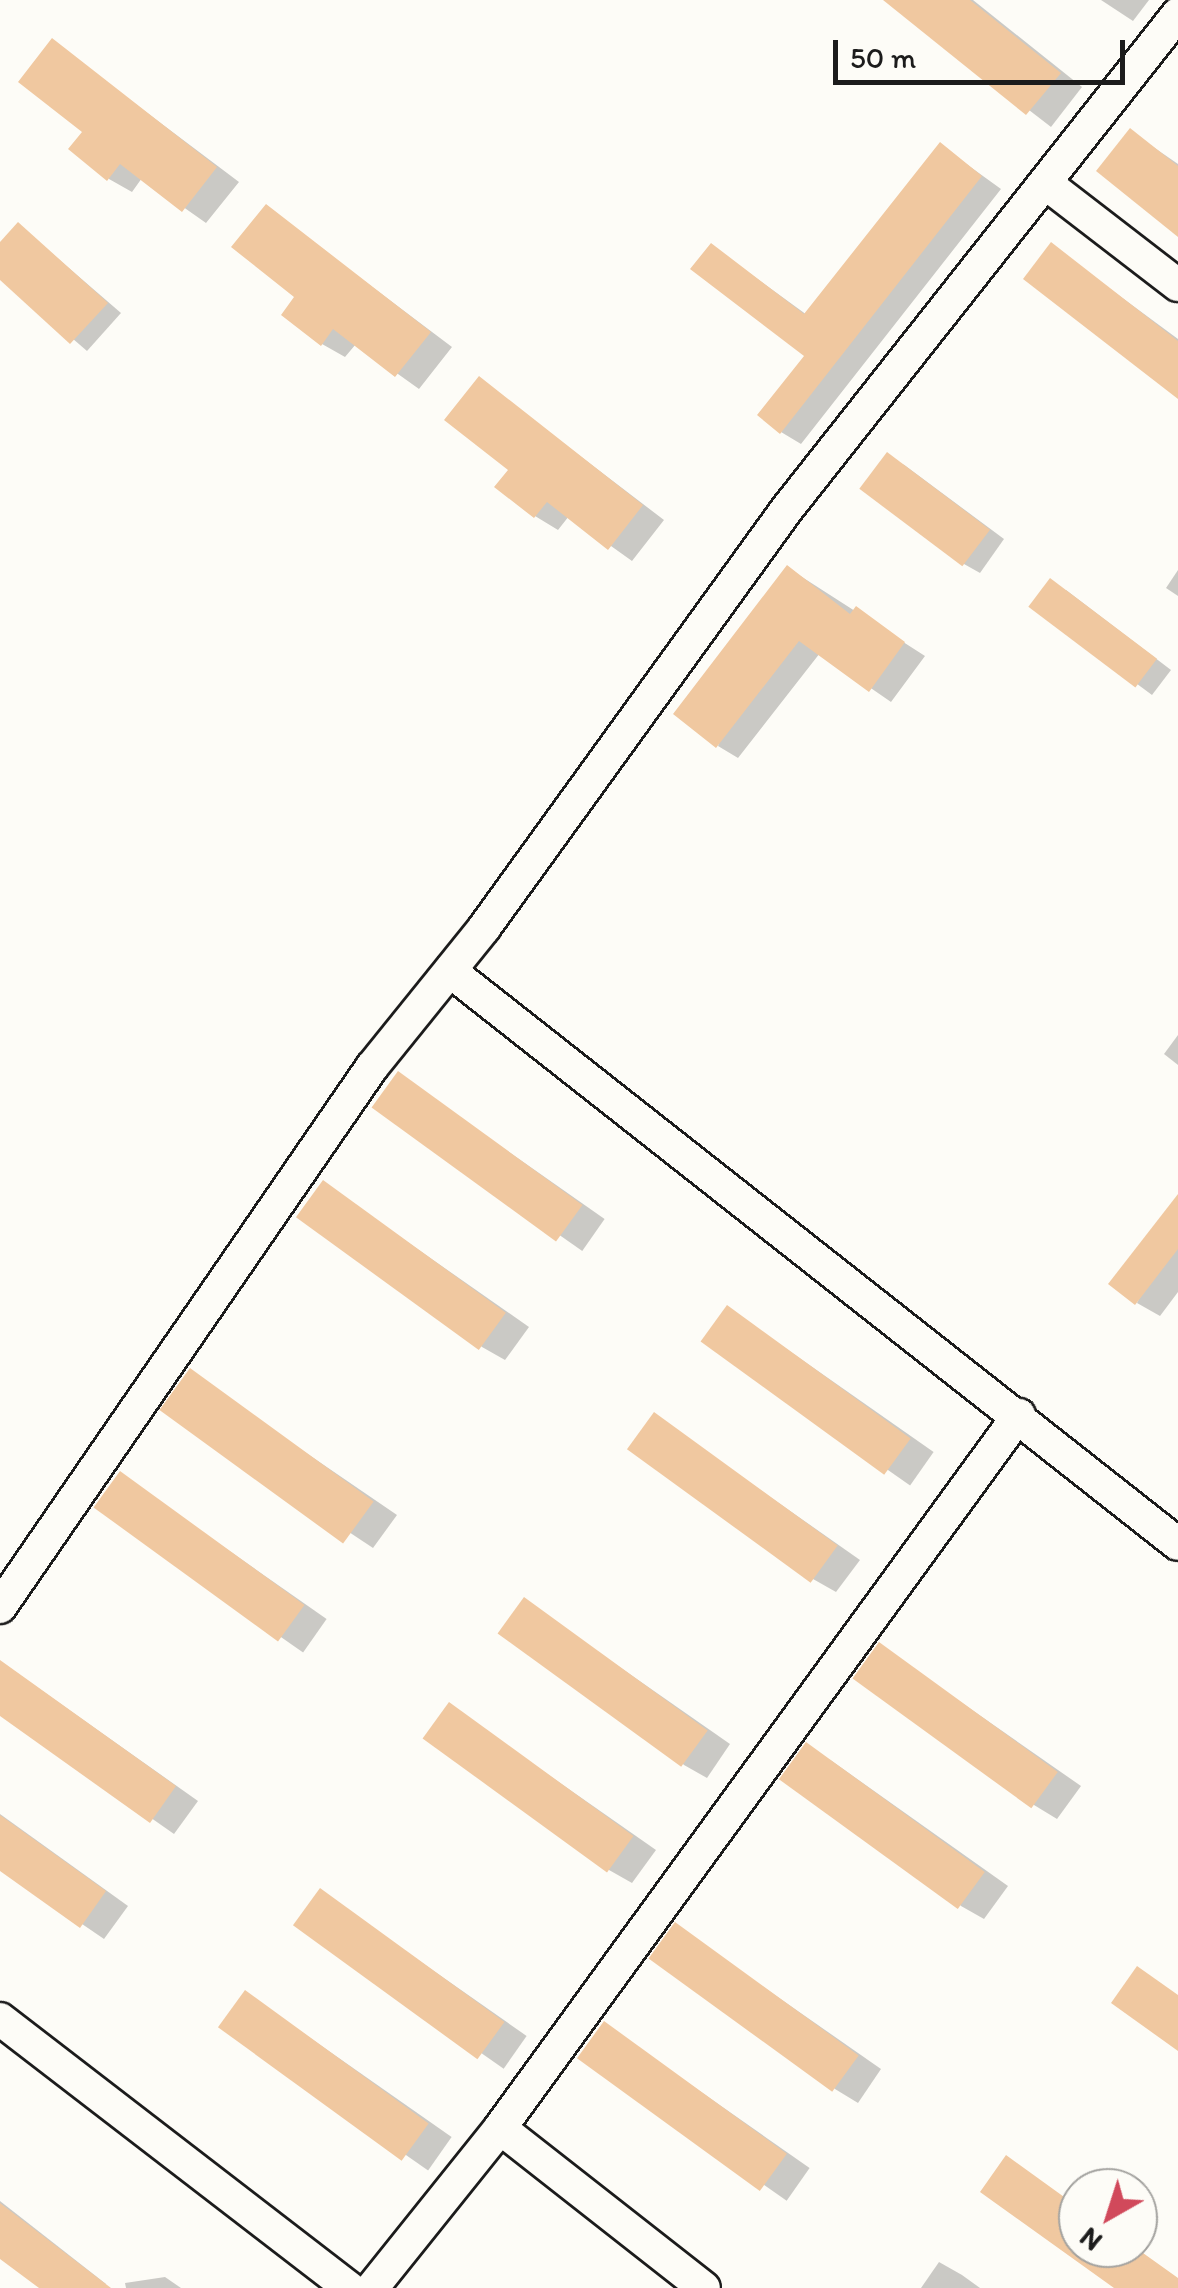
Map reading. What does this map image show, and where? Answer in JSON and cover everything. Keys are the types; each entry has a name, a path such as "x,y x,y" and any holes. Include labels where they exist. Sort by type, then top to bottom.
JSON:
{"street":[{"path":"0,1608 372,1067 450,971 787,508 1048,184 1178,14"},
{"path":"1048,184 1178,285"},
{"path":"450,971 1019,1415 1178,1544"},
{"path":"372,2288 500,2128 1019,1415"},
{"path":"0,2019 349,2288"},
{"path":"500,2128 704,2288"}],"building":[{"path":"883,0 970,0 1061,73 1026,115"},
{"path":"52,38 217,167 182,212 120,164 107,181 68,149 82,132 18,82"},
{"path":"1130,128 1178,166 1178,237 1096,171"},
{"path":"940,142 982,176 780,434 757,415 804,356 690,269 711,243 804,314"},
{"path":"266,204 431,332 395,377 333,329 321,346 281,315 294,297 231,247"},
{"path":"18,222 108,303 70,344 0,280 0,242"},
{"path":"1051,242 1178,341 1178,399 1023,279"},
{"path":"479,376 643,505 608,550 547,502 534,518 494,487 508,470 444,420"},
{"path":"887,452 990,530 962,566 859,489"},
{"path":"787,565 850,614 856,606 905,642 869,692 799,641 716,748 673,714"},
{"path":"1050,578 1157,659 1135,687 1028,607"},
{"path":"398,1071 582,1205 556,1241 372,1107"},
{"path":"323,1180 506,1313 479,1350 296,1217"},
{"path":"1178,1194 1178,1249 1135,1305 1108,1284"},
{"path":"727,1305 911,1438 884,1475 701,1341"},
{"path":"190,1368 374,1501 343,1543 159,1410"},
{"path":"654,1412 838,1545 811,1583 627,1449"},
{"path":"120,1471 304,1605 278,1641 94,1507"},
{"path":"524,1597 708,1730 681,1767 498,1633"},
{"path":"879,1642 1058,1772 1031,1808 853,1678"},
{"path":"0,1660 176,1786 150,1823 0,1716"},
{"path":"449,1702 633,1836 607,1872 423,1738"},
{"path":"806,1742 985,1872 958,1909 779,1779"},
{"path":"0,1815 106,1891 80,1928 0,1871"},
{"path":"320,1888 504,2022 477,2059 293,1925"},
{"path":"675,1922 859,2055 832,2092 649,1958"},
{"path":"1137,1966 1178,1995 1178,2051 1111,2003"},
{"path":"245,1990 429,2123 402,2161 218,2027"},
{"path":"604,2021 787,2154 760,2191 577,2058"},
{"path":"1006,2155 1058,2193 1058,2248 980,2192"},
{"path":"0,2203 111,2288 39,2288 0,2259"},
{"path":"1158,2264 1178,2278 1178,2288 1114,2288 1086,2268 1158,2268"}]}
